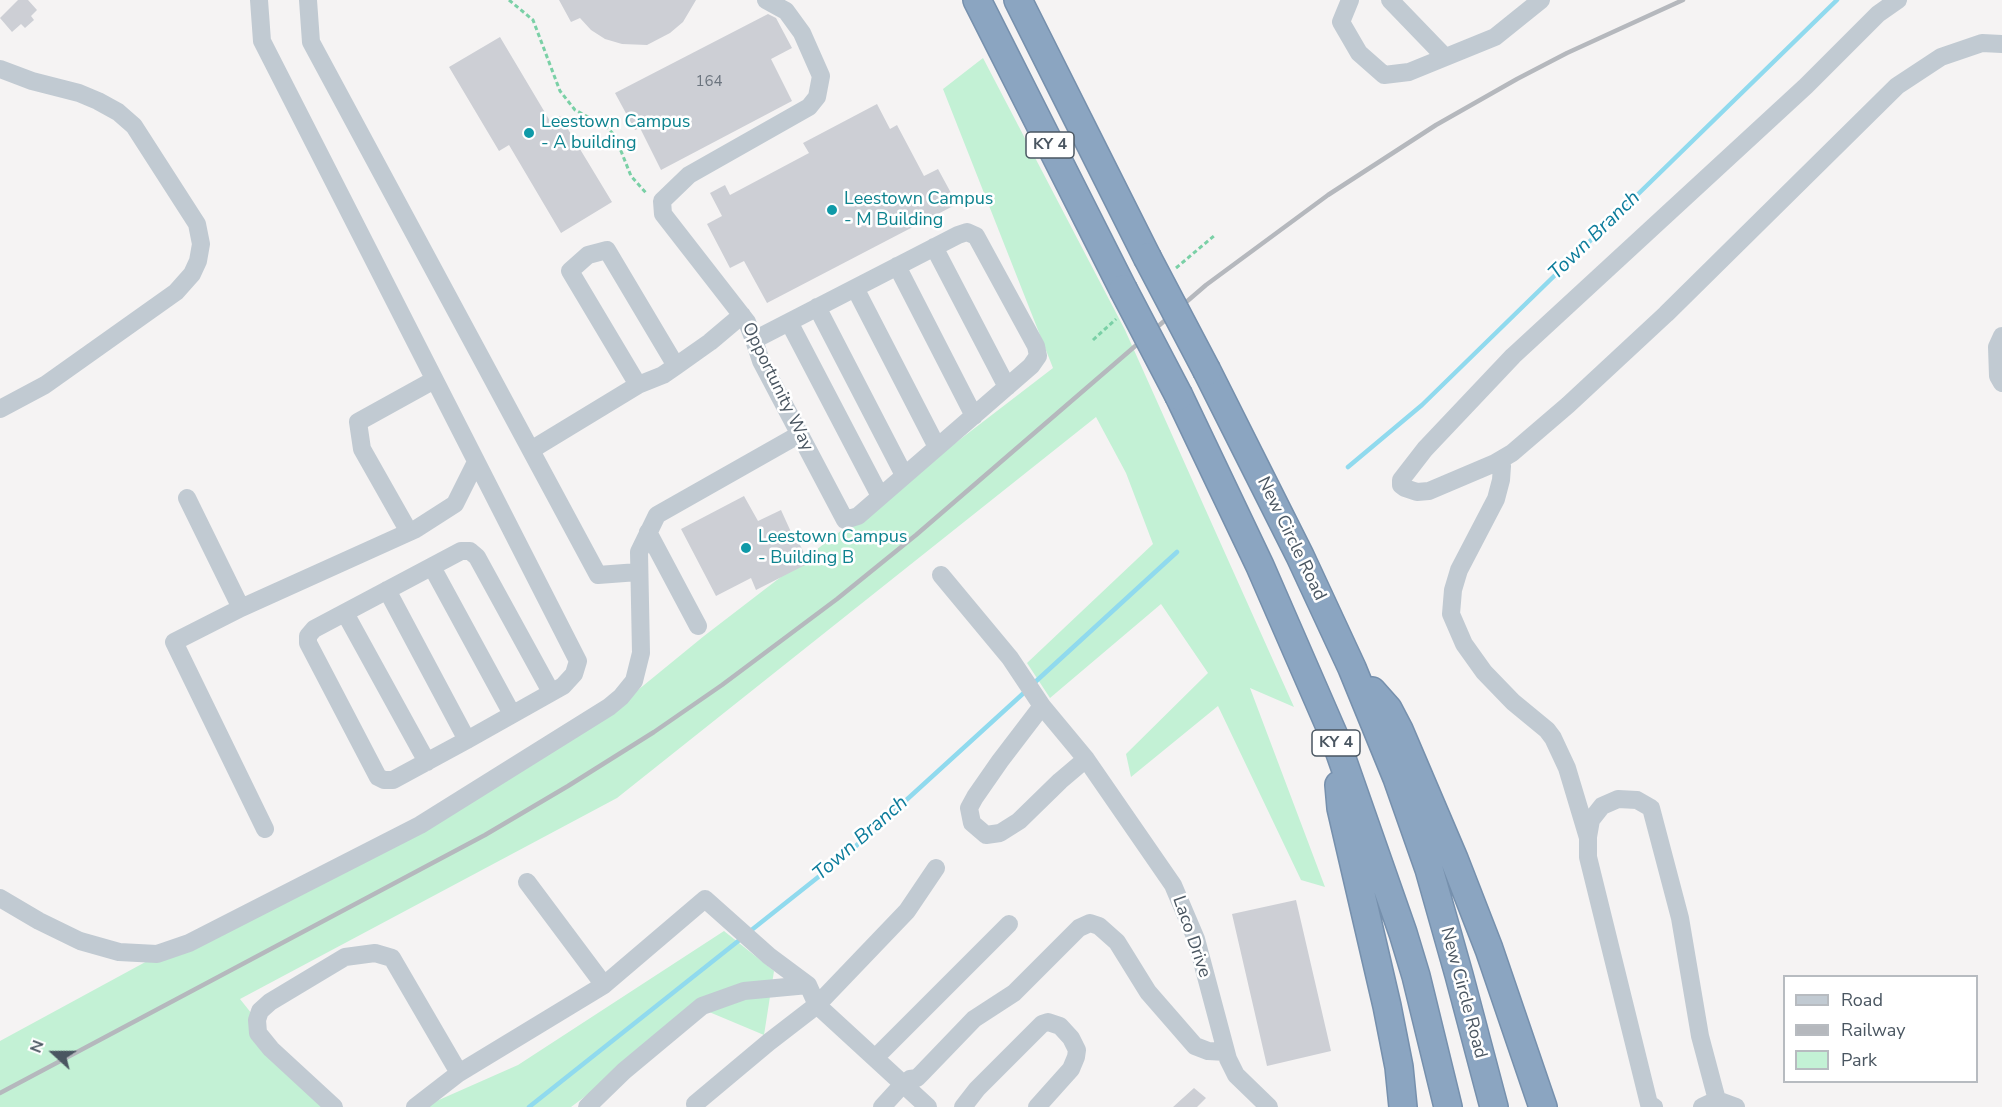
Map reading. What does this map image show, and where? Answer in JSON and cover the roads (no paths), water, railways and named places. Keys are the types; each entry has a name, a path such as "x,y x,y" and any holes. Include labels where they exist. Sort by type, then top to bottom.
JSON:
{"highway":[{"name":"KY 4","path":"977,0 1179,396 1260,566 1334,736 1403,933 1416,976 1448,1107"},
{"name":"New Circle Road","path":"1018,0 1295,546 1352,668 1397,778 1429,869 1460,975 1494,1107"},
{"path":"1352,668 1388,710 1399,730 1454,859 1489,949 1543,1107"},
{"path":"1334,736 1341,808 1387,1006 1399,1067 1403,1107"}],"street":[{"path":"259,0 262,41 578,661 574,674 563,686 393,780 384,780 378,777 308,643 308,636 314,629 461,551 470,552 477,557 551,692"},
{"path":"308,0 311,42 598,575 638,573"},
{"name":"Opportunity Way","path":"766,0 786,11 802,33 821,76 817,97 809,107 688,175 662,201 663,214 747,322 761,361 845,520 858,516 880,496"},
{"path":"1350,0 1341,22 1359,53 1384,75 1409,72 1495,37 1541,0"},
{"path":"1390,0 1445,57"},
{"path":"1899,0 1878,14 1748,141 1513,356 1425,449 1401,480 1401,485 1405,489 1417,492 1429,491 1495,463 1512,453 1568,405 1666,314 1897,87 1941,57 1982,43 2002,44"},
{"path":"0,69 88,97 118,112 134,126 197,224 201,244 198,261 192,274 176,292 45,385 0,408"},
{"path":"754,340 789,321 934,247 968,232 976,236 1036,346 1038,356 1031,366 880,496 789,321"},
{"path":"934,247 1007,387"},
{"path":"638,385 570,271 588,255 607,250 676,366"},
{"path":"897,266 974,416"},
{"path":"855,288 937,447"},
{"path":"817,307 904,476"},
{"path":"531,450 638,385 663,375 710,342 742,315"},
{"path":"2002,336 1997,347 1998,376 2002,383"},
{"path":"409,532 362,449 358,423 434,380"},
{"path":"0,898 80,941 119,952 157,954 199,938 420,825 615,702 634,681 641,653 639,552 657,514 800,434"},
{"path":"265,829 174,642 241,608 409,532 455,504 476,462"},
{"path":"1495,463 1502,466 1496,500 1459,570 1453,590 1451,614 1464,644 1484,672 1553,738 1567,768 1588,838"},
{"path":"187,498 241,608"},
{"path":"648,531 698,626"},
{"path":"432,567 512,714"},
{"name":"Laco Drive","path":"941,575 1010,658 1038,700 1086,759 1173,885 1196,939 1226,1052 1236,1075 1269,1107"},
{"path":"387,590 467,740"},
{"path":"345,613 427,762"},
{"path":"1038,700 969,808 972,823 986,835 1000,833 1019,821 1086,759"},
{"path":"1654,1107 1649,1104 1646,1093 1588,857 1591,820 1602,806 1618,799 1637,800 1651,808 1680,918 1709,1103 1736,1107"},
{"path":"695,1104 817,1005 907,911 936,868"},
{"path":"526,882 604,985"},
{"path":"415,1107 459,1073 604,985 705,899 769,956 808,985 817,1005 928,1107"},
{"path":"882,1107 903,1084 910,1079 917,1078 974,1019 1014,993 1079,928 1090,922 1100,926 1117,942 1148,992 1195,1046 1208,1051 1226,1052"},
{"path":"875,1058 1010,924"},
{"path":"334,1107 271,1049 258,1033 256,1020 260,1011 270,1002 345,957 375,953 392,958 459,1073"},
{"path":"587,1107 624,1071 702,1006 744,991 808,985"},
{"path":"963,1107 977,1089 1042,1024 1048,1022 1060,1026 1071,1038 1077,1050 1071,1069 1037,1107"}],"waterway":[{"name":"Town Branch","path":"1348,467 1422,405 1837,0"},
{"name":"Town Branch","path":"1033,684 1177,552"},
{"name":"Town Branch","path":"749,932 846,855 1027,690"},
{"name":"Town Branch","path":"529,1107 742,938"}],"railway":[{"path":"0,1093 485,835 654,732 722,685 837,599 916,535 1206,285 1328,195 1436,125 1517,79 1567,53 1683,0"}],"place":[{"name":"Leestown Campus - A building","path":"529,133"},
{"name":"Leestown Campus - M Building","path":"832,210"},
{"name":"Leestown Campus - Building B","path":"746,548"}]}
